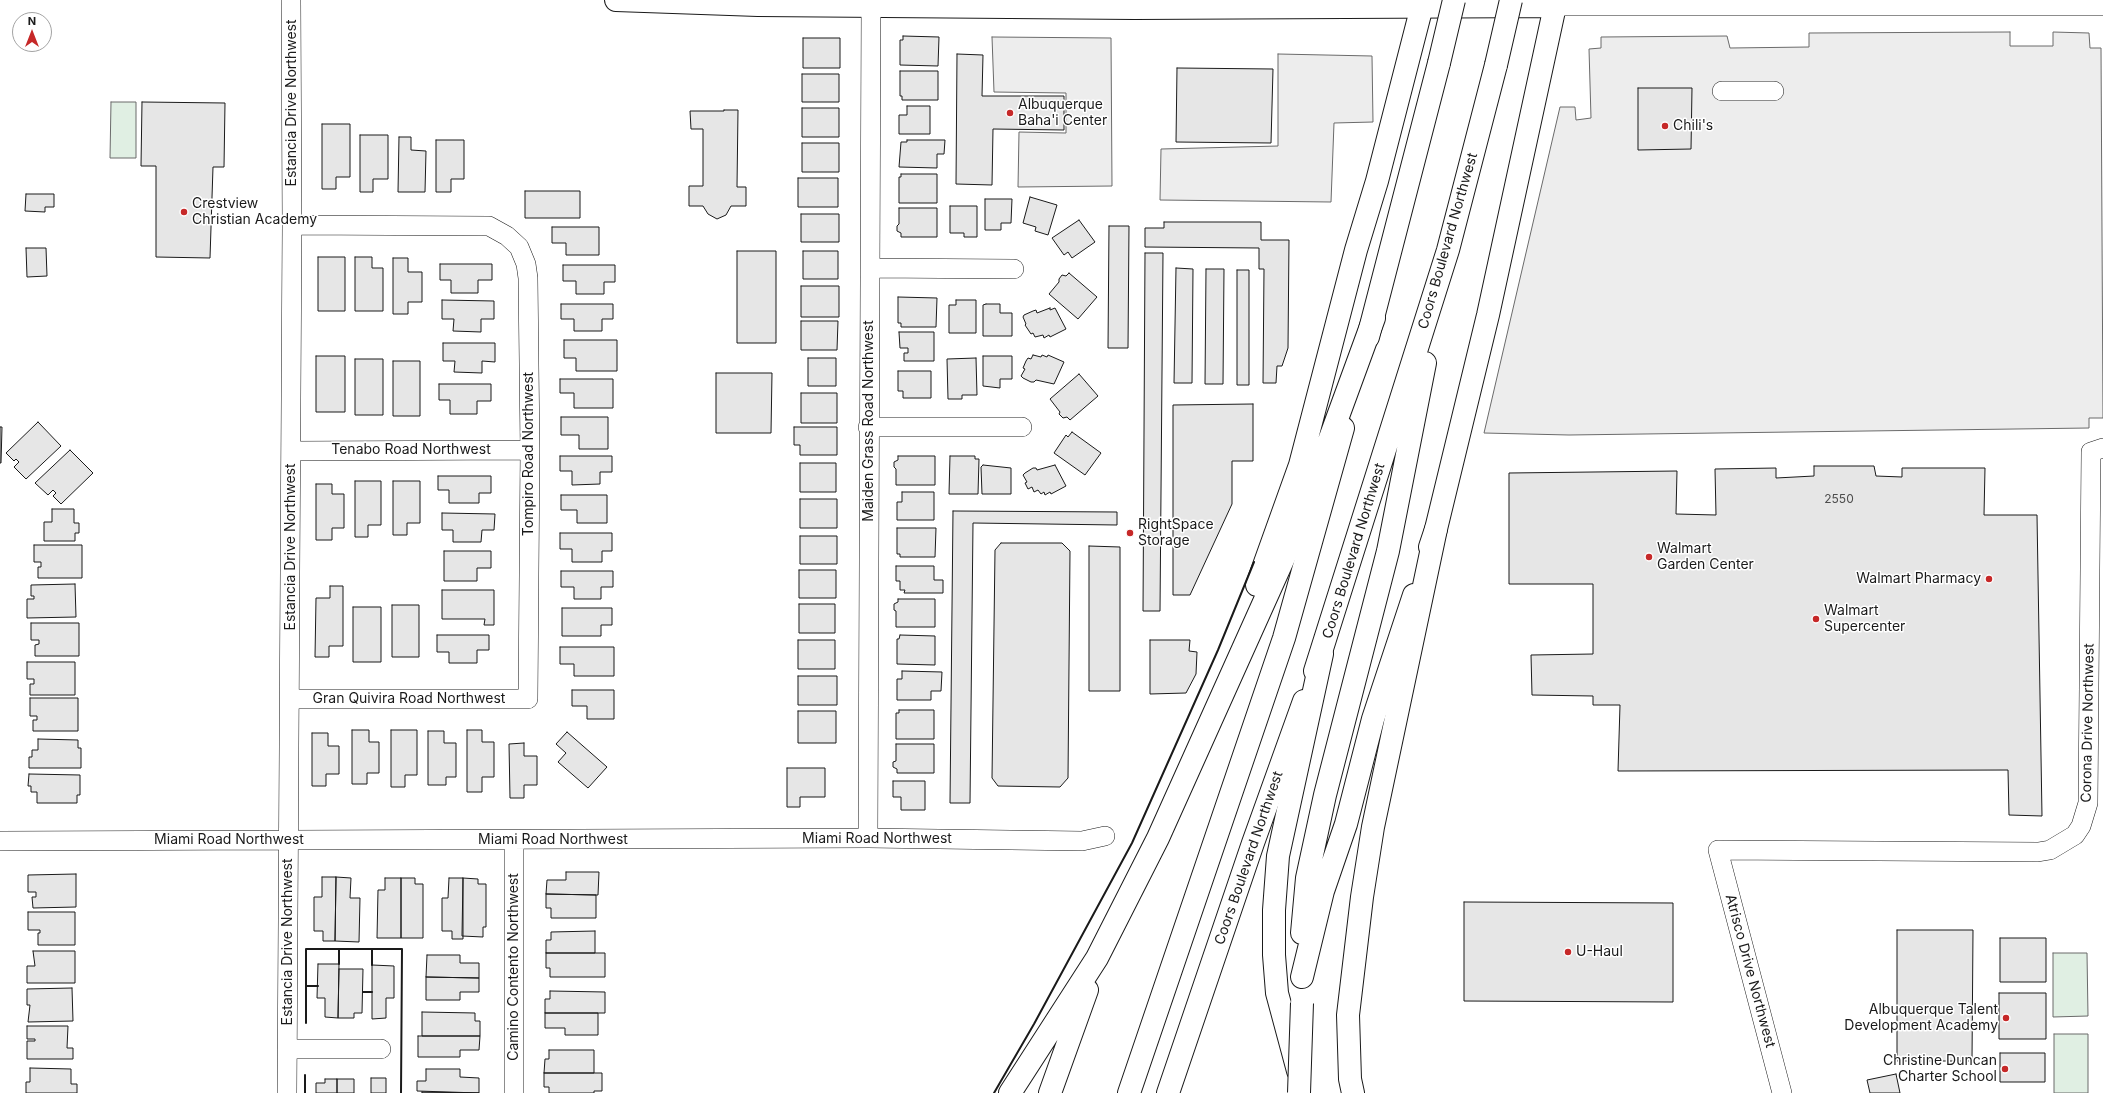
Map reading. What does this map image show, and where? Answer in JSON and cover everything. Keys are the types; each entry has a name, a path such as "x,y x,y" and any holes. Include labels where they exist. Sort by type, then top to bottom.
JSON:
{"main road":[{"path":"616,0 811,2 871,5 1556,3 1488,315 1436,529 1373,827 1362,897 1348,1015 1350,1079 1353,1093"},
{"path":"1129,1093 1284,638 1374,318 1454,0"},
{"name":"Coors Boulevard Northwest","path":"1168,1093 1251,850 1322,654 1448,250 1496,65 1511,0"},
{"path":"1250,634 1252,599 1300,465 1356,250 1377,181 1422,3"},
{"path":"1299,1093 1302,1003 1302,916 1307,878 1325,795 1388,551 1448,250"},
{"path":"1010,1093 1097,958 1158,838 1296,531 1374,318"},
{"path":"1302,977 1323,891 1346,824 1373,719 1436,529"},
{"path":"1304,1093 1277,994 1274,955 1274,910 1278,856 1322,654"},
{"path":"1050,1093 1097,958"}],"street":[{"name":"Estancia Drive Northwest","path":"287,1093 292,451 291,0"},
{"path":"1556,3 2103,6"},
{"name":"Maiden Grass Road Northwest","path":"868,838 868,426 871,5"},
{"path":"1722,91 1774,91"},
{"name":"Tompiro Road Northwest","path":"292,225 489,226 507,236 519,247 526,264 528,278 530,450 528,699"},
{"path":"870,268 1014,269"},
{"path":"868,426 1022,427"},
{"name":"Tenabo Road Northwest","path":"292,451 530,450"},
{"name":"Corona Drive Northwest","path":"1718,850 2038,852 2050,850 2075,835 2081,826 2088,803 2097,450"},
{"name":"Gran Quivira Road Northwest","path":"290,699 528,699"},
{"name":"Miami Road Northwest","path":"0,841 868,838 1082,841 1104,836"},
{"name":"Camino Contento Northwest","path":"514,840 514,1093"},
{"name":"Atrisco Drive Northwest","path":"1718,850 1782,1093"},
{"path":"287,1049 381,1049"}],"green space":[{"path":"111,102 136,102 136,158 110,158"},
{"path":"2053,953 2087,953 2088,1016 2053,1017"},
{"path":"2054,1034 2088,1034 2088,1093 2054,1093"}],"shaded area":[{"path":"2010,32 2010,46 2053,46 2053,32 2089,33 2090,48 2101,48 2103,418 2089,418 2089,428 1569,435 1484,433 1560,107 1575,107 1576,120 1591,118 1589,49 1601,48 1601,37 1727,36 1730,48 1809,47 1809,33"},
{"path":"992,37 1111,38 1112,186 1018,187 1019,132 1066,133 1066,93 994,92"},
{"path":"1278,54 1372,56 1373,122 1334,123 1331,202 1160,200 1161,149 1278,146"}],"building":[{"path":"903,36 939,37 938,66 900,65 900,40 903,40"},
{"path":"803,38 840,38 840,68 803,68"},
{"name":"Albuquerque Baha'i Center","path":"957,54 983,55 982,96 1064,96 1064,130 993,129 992,185 956,184"},
{"path":"1177,68 1273,69 1271,143 1176,142"},
{"path":"900,71 938,71 938,100 902,100 902,96 900,96"},
{"path":"802,74 839,74 839,102 802,102"},
{"name":"Chili's","path":"1638,88 1692,88 1691,149 1638,150"},
{"name":"Crestview Christian Academy","path":"142,102 225,103 224,167 213,167 210,258 156,257 156,166 141,166"},
{"path":"907,106 930,106 930,134 899,134 899,115 907,115"},
{"path":"802,108 839,108 839,137 802,137"},
{"path":"738,110 737,187 746,187 746,206 731,206 726,215 717,219 708,214 703,206 689,206 689,186 703,186 703,129 691,129 690,111"},
{"path":"322,124 350,124 350,177 336,177 336,189 322,189"},
{"path":"360,135 388,135 388,179 373,179 373,192 360,192"},
{"path":"399,137 411,137 411,150 426,151 425,192 398,192"},
{"path":"436,140 464,140 464,179 451,179 451,192 436,192"},
{"path":"907,140 945,140 944,154 937,154 937,168 899,167 901,142 907,142"},
{"path":"802,143 839,143 839,172 802,172"},
{"path":"901,174 937,174 937,203 899,203 899,177 901,177"},
{"path":"798,178 838,178 838,207 798,207"},
{"path":"525,191 580,191 580,218 525,218"},
{"path":"26,194 54,194 54,207 45,207 45,212 25,211"},
{"path":"1030,197 1057,205 1048,235 1035,231 1036,227 1023,223"},
{"path":"985,199 1012,199 1011,223 1001,223 1001,230 985,230"},
{"path":"950,206 977,206 977,237 964,237 964,233 950,233"},
{"path":"899,208 937,208 937,237 901,237 901,233 897,231 897,226 899,224"},
{"path":"801,214 839,214 839,242 801,242"},
{"path":"1079,220 1095,242 1072,258 1068,252 1064,255 1052,238"},
{"path":"1164,222 1261,222 1261,240 1289,240 1288,348 1282,366 1277,366 1276,383 1263,383 1264,269 1259,269 1259,248 1145,247 1145,228 1164,228"},
{"path":"1109,226 1129,226 1128,348 1108,348"},
{"path":"552,227 599,227 599,255 566,255 566,243 552,243"},
{"path":"26,248 46,248 47,276 27,277"},
{"path":"737,251 776,251 776,343 737,343"},
{"path":"803,251 838,251 838,279 803,279"},
{"path":"1145,253 1163,253 1160,611 1143,611"},
{"path":"318,257 345,257 345,311 318,311"},
{"path":"355,257 372,257 372,268 383,268 383,311 355,311"},
{"path":"393,258 408,258 408,272 422,272 422,302 408,302 408,314 393,314"},
{"path":"440,264 492,264 492,280 478,280 478,293 451,293 451,280 440,280"},
{"path":"563,265 615,265 615,282 604,282 604,294 576,294 576,281 563,281"},
{"path":"1176,268 1193,269 1192,383 1174,383"},
{"path":"1206,269 1224,269 1223,384 1205,384"},
{"path":"1237,270 1249,270 1249,385 1237,385"},
{"path":"1069,273 1097,297 1078,319 1049,294 1059,282 1062,275 1066,276"},
{"path":"801,286 839,286 839,317 801,317"},
{"path":"898,297 937,298 936,327 901,327 901,323 898,323"},
{"path":"442,300 494,301 494,319 481,319 481,332 453,331 454,319 442,319"},
{"path":"956,300 976,300 976,333 949,333 949,305 956,305"},
{"path":"561,304 613,304 613,319 602,319 602,331 574,331 574,319 561,319"},
{"path":"1000,304 1000,313 1012,313 1012,336 983,336 983,305"},
{"path":"1050,308 1050,310 1055,308 1066,329 1050,337 1049,335 1044,338 1043,335 1035,337 1025,325 1024,315 1036,310 1037,313"},
{"path":"801,321 838,321 837,350 801,350"},
{"path":"899,332 934,332 934,361 904,361 904,353 908,353 908,348 900,348"},
{"path":"564,340 617,340 617,371 576,371 576,358 564,358"},
{"path":"443,343 495,343 495,362 482,361 482,373 454,372 455,361 443,361"},
{"path":"1033,355 1041,357 1042,355 1047,357 1048,355 1064,362 1054,384 1036,380 1031,382 1021,376 1025,369 1023,368 1026,361 1028,358 1031,359"},
{"path":"316,356 345,356 345,412 316,412"},
{"path":"983,356 1012,356 1012,379 1000,379 1000,388 983,386"},
{"path":"808,358 836,358 836,386 808,386"},
{"path":"976,358 977,395 962,395 962,399 948,399 947,359"},
{"path":"355,359 383,359 383,415 355,415"},
{"path":"393,361 420,361 420,416 393,416"},
{"path":"898,371 931,371 931,398 903,398 903,391 898,391"},
{"path":"716,373 772,373 771,433 716,433"},
{"path":"1079,374 1098,396 1070,420 1067,417 1063,418 1059,414 1060,412 1050,399"},
{"path":"560,379 613,379 613,408 574,408 574,393 560,393"},
{"path":"439,384 491,384 491,401 477,401 477,414 450,414 450,400 439,400"},
{"path":"801,393 837,393 837,423 801,423"},
{"path":"1253,404 1253,461 1232,461 1232,504 1190,595 1173,595 1173,405"},
{"path":"561,417 608,417 608,449 579,449 579,435 561,435"},
{"path":"38,422 61,446 26,479 14,467 19,462 16,459 14,461 6,453"},
{"path":"0,427 2,427 1,463 0,463"},
{"path":"794,427 837,427 837,455 800,455 800,445 794,445"},
{"path":"1072,432 1101,453 1085,475 1054,453 1066,435 1068,437"},
{"path":"70,450 93,473 61,504 53,496 56,493 53,490 48,495 35,483"},
{"path":"560,456 612,456 612,472 600,472 600,484 572,485 572,471 560,471"},
{"path":"898,456 935,456 935,485 896,485 896,469 894,467 894,462 898,460"},
{"path":"950,456 975,456 975,459 979,459 978,494 949,494"},
{"path":"800,463 836,463 836,492 800,492"},
{"path":"983,465 1011,468 1011,494 982,494 981,467"},
{"path":"1055,465 1066,486 1051,494 1050,492 1045,495 1044,492 1041,494 1038,490 1034,492 1032,487 1028,489 1025,483 1027,482 1023,475 1025,473 1033,468 1036,468 1037,470"},
{"name":"Walmart Supercenter","path":"1814,466 1874,466 1876,476 1902,477 1902,468 1985,468 1984,515 2037,515 2042,816 2009,815 2008,770 1618,771 1620,705 1593,705 1593,696 1532,695 1531,655 1593,654 1593,584 1509,584 1509,473 1677,471 1676,514 1716,515 1715,469 1776,468 1776,478 1814,476"},
{"path":"438,476 491,476 491,493 479,493 479,503 449,503 449,490 438,490"},
{"path":"355,481 381,481 381,525 368,525 368,537 355,537"},
{"path":"393,481 420,481 420,523 407,523 407,535 393,535"},
{"path":"316,484 332,484 332,494 344,494 344,528 332,528 332,540 316,540"},
{"path":"902,492 934,492 934,520 897,520 897,502 902,502"},
{"path":"561,495 607,495 607,523 577,523 577,510 561,510"},
{"path":"800,499 837,499 837,528 800,528"},
{"path":"52,509 74,509 74,523 79,523 79,533 75,533 75,541 44,541 44,522 52,522"},
{"path":"953,511 1117,512 1117,525 973,523 970,803 950,803"},
{"path":"442,513 495,514 494,530 482,530 481,542 453,542 453,530 442,530"},
{"path":"897,528 936,528 935,557 900,557 900,554 897,554"},
{"path":"560,533 612,533 612,551 602,551 602,562 572,562 572,549 560,549"},
{"path":"800,536 837,536 837,564 800,564"},
{"path":"1001,543 1062,543 1070,551 1068,778 1060,787 998,786 992,778 995,550"},
{"path":"34,545 82,545 82,578 38,578 38,567 41,567 41,562 34,562"},
{"path":"1089,546 1120,547 1120,691 1089,691"},
{"path":"444,551 491,551 491,568 477,568 477,581 444,581"},
{"path":"896,566 934,566 934,580 943,580 943,593 904,593 905,590 900,590 900,581 896,581"},
{"path":"799,570 836,570 836,598 799,598"},
{"path":"561,571 613,571 613,587 601,587 601,599 574,599 574,587 561,587"},
{"path":"75,584 76,617 27,618 27,599 34,599 34,596 31,596 31,585"},
{"path":"330,586 343,586 343,646 329,646 329,657 315,657 316,598 330,598"},
{"path":"442,590 494,590 494,625 484,625 485,619 442,619"},
{"path":"898,599 935,599 935,627 896,627 896,611 894,610 894,604 898,602"},
{"path":"799,604 835,604 835,633 799,633"},
{"path":"392,605 419,605 419,657 392,657"},
{"path":"353,607 381,607 381,662 353,662"},
{"path":"562,608 612,608 612,625 601,625 601,636 562,636"},
{"path":"31,623 79,623 79,656 35,656 35,645 39,644 39,640 31,640"},
{"path":"437,635 489,635 489,650 477,650 477,663 449,663 449,652 437,652"},
{"path":"900,635 935,636 935,665 897,664 897,639 899,639"},
{"path":"798,640 835,640 835,669 798,669"},
{"path":"1150,640 1190,640 1189,651 1197,652 1196,674 1186,693 1150,694"},
{"path":"560,647 614,647 614,676 574,676 574,664 560,664"},
{"path":"27,662 75,662 75,695 30,695 30,684 34,684 34,679 27,679"},
{"path":"902,671 942,672 941,691 931,691 931,700 897,700 897,679 902,679"},
{"path":"798,676 837,676 837,705 798,705"},
{"path":"572,690 614,690 614,719 587,719 587,706 572,706"},
{"path":"30,698 78,698 78,731 33,731 33,720 37,720 37,716 30,716"},
{"path":"899,710 934,710 934,739 896,739 896,713 899,713"},
{"path":"798,711 836,711 836,743 798,743"},
{"path":"352,730 369,730 369,742 379,742 379,773 367,773 367,784 352,784"},
{"path":"391,730 417,730 417,775 405,775 405,787 391,787"},
{"path":"467,730 482,730 482,742 494,742 494,777 482,777 482,792 467,792"},
{"path":"428,731 444,731 444,743 456,743 456,777 446,777 446,785 428,785"},
{"path":"567,732 607,767 588,788 558,762 566,753 556,744"},
{"path":"312,733 328,733 328,746 339,746 339,774 326,774 326,786 312,786"},
{"path":"38,739 78,740 78,748 81,748 81,768 29,768 29,757 32,757 32,750 38,750"},
{"path":"524,743 524,756 537,756 537,785 524,785 524,798 510,798 509,744"},
{"path":"896,744 934,744 934,773 897,773 897,769 893,767 893,762 896,761"},
{"path":"787,768 825,768 825,797 800,797 800,807 787,807"},
{"path":"29,774 80,775 80,795 77,795 77,803 37,803 37,792 31,792 31,786 28,786"},
{"path":"893,781 925,781 925,810 901,810 901,797 893,797"},
{"path":"566,872 599,872 598,895 546,894 547,880 566,880"},
{"path":"76,874 76,907 33,908 32,897 36,897 36,892 28,892 28,875"},
{"path":"322,877 336,877 335,941 323,941 323,931 314,931 314,897 322,897"},
{"path":"336,877 351,878 350,898 360,898 359,942 335,941"},
{"path":"385,878 401,878 401,938 377,938 378,890 385,890"},
{"path":"401,878 415,878 415,884 423,884 423,938 401,938"},
{"path":"449,878 463,878 463,939 452,939 452,931 442,931 442,898 448,898"},
{"path":"463,878 478,879 478,884 486,884 486,927 483,927 483,937 462,936"},
{"path":"546,894 596,895 596,918 551,918 551,908 546,908"},
{"name":"U-Haul","path":"1464,902 1673,903 1673,1002 1464,1001"},
{"path":"28,912 75,912 75,945 38,945 38,933 40,933 40,930 28,930"},
{"path":"1897,930 1973,930 1972,1061 1897,1061"},
{"path":"595,931 595,953 546,953 546,940 551,940 551,932"},
{"path":"2000,938 2046,938 2046,982 2000,982"},
{"path":"33,951 75,951 75,983 27,983 27,966 35,966"},
{"path":"546,953 605,953 605,977 550,977 550,968 546,968"},
{"path":"427,955 460,955 460,963 479,963 479,978 426,977"},
{"path":"318,964 339,964 338,1018 325,1017 325,998 317,998"},
{"path":"372,965 394,966 394,998 386,998 386,1018 372,1019"},
{"path":"339,969 363,969 362,1013 354,1013 354,1018 338,1018"},
{"path":"426,977 479,978 479,992 460,992 460,1000 426,1000"},
{"path":"72,988 73,1021 28,1022 30,1005 27,1005 27,989"},
{"path":"550,991 605,992 605,1013 545,1013 545,999 550,999"},
{"path":"1999,993 2046,993 2046,1039 1999,1039"},
{"path":"422,1012 475,1013 475,1021 480,1021 480,1036 422,1036"},
{"path":"545,1013 598,1013 598,1035 565,1035 565,1028 545,1028"},
{"path":"27,1026 68,1026 67,1048 73,1048 73,1059 27,1059 27,1041 35,1041 35,1039 27,1039"},
{"path":"418,1036 480,1036 479,1050 460,1050 460,1057 418,1057"},
{"path":"549,1050 594,1050 594,1073 544,1073 545,1059 549,1059"},
{"path":"2000,1053 2045,1053 2045,1082 2000,1082"},
{"path":"30,1068 71,1069 71,1084 77,1084 77,1093 26,1093 26,1082 30,1082"},
{"path":"426,1069 460,1069 460,1077 479,1078 479,1093 417,1091 417,1081 426,1081"},
{"path":"544,1073 602,1073 602,1091 594,1091 594,1093 549,1093 549,1087 544,1087"},
{"path":"1896,1074 1900,1093 1870,1093 1867,1080"},
{"path":"371,1078 386,1078 386,1093 371,1093"},
{"path":"325,1079 337,1079 337,1093 316,1093 316,1083 325,1083"},
{"path":"337,1079 354,1079 354,1093 337,1093"},
{"path":"422,1092 479,1093 422,1093"}],"wall":[{"path":"994,1093 1034,1024 1132,843 1218,650 1254,562"},
{"path":"306,1023 306,949 402,949 401,1093"},
{"path":"339,949 339,964"},
{"path":"372,949 372,965"},
{"path":"306,986 318,986"},
{"path":"363,992 372,992"},
{"path":"305,1075 305,1093"}],"place":[{"name":"Albuquerque Baha'i Center","path":"1010,113"},
{"name":"Chili's","path":"1665,126"},
{"name":"Crestview Christian Academy","path":"184,212"},
{"name":"RightSpace Storage","path":"1130,533"},
{"name":"Walmart Garden Center","path":"1649,557"},
{"name":"Walmart Pharmacy","path":"1989,579"},
{"name":"Walmart Supercenter","path":"1816,619"},
{"name":"U-Haul","path":"1568,952"},
{"name":"Albuquerque Talent Development Academy","path":"2006,1018"},
{"name":"Christine Duncan Charter School","path":"2005,1069"}]}
